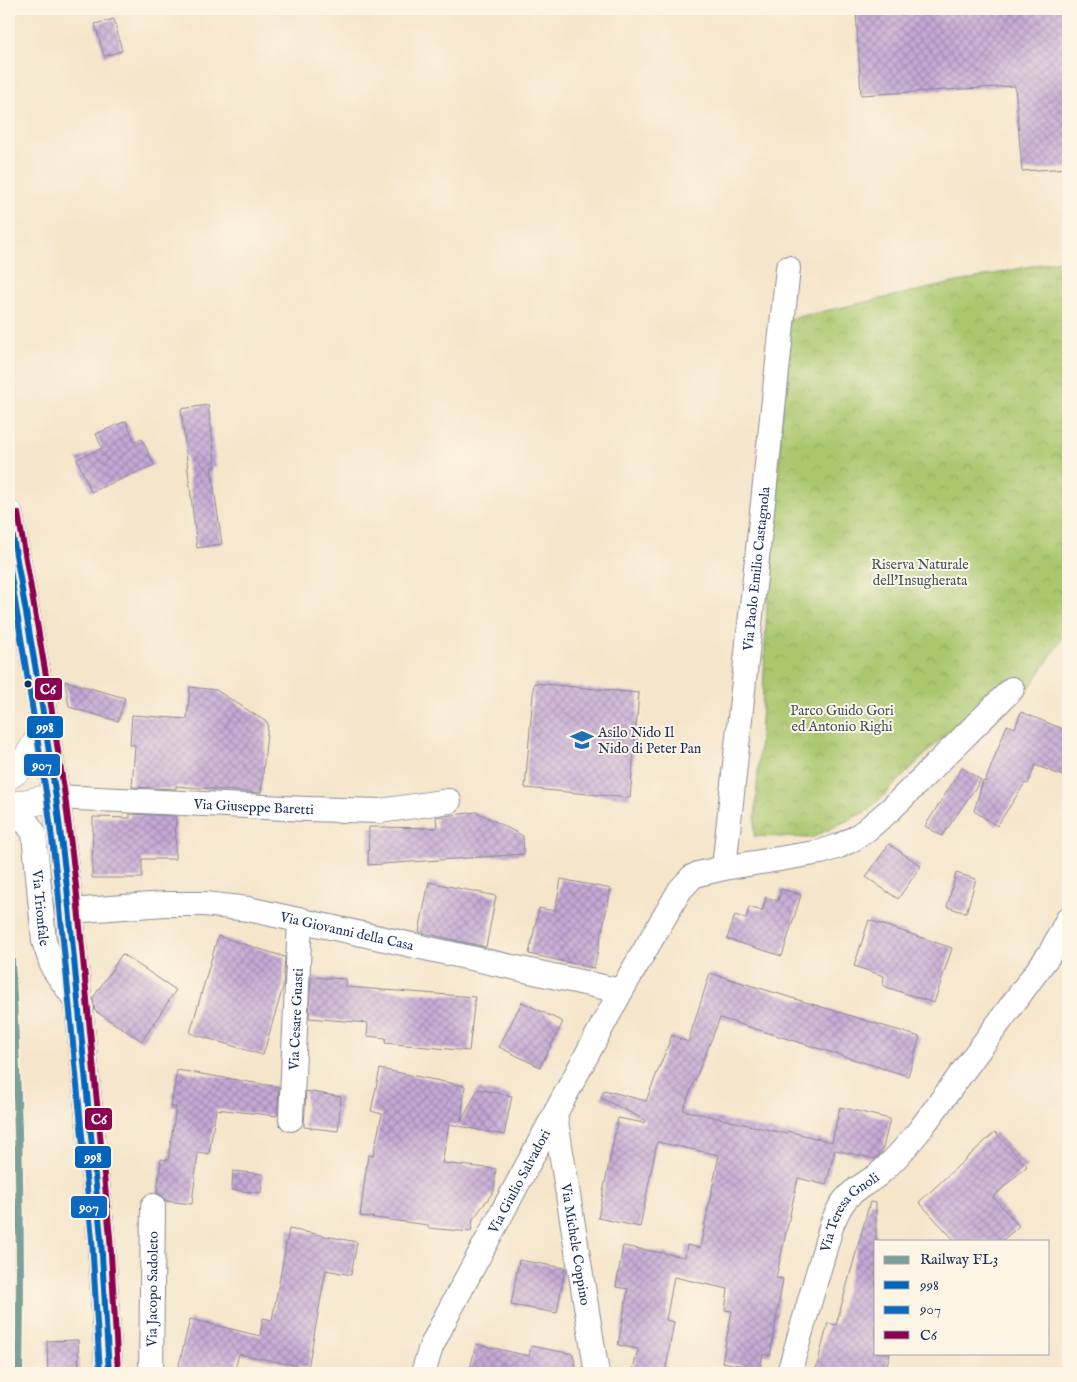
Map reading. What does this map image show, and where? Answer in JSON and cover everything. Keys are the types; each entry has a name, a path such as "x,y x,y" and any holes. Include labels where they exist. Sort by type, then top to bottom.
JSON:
{"main road":[{"name":"Via Trionfale","path":"9,514 56,797 70,911 101,1238 109,1373"},
{"path":"9,774 24,761 45,728"},
{"path":"9,806 56,797"}],"street":[{"name":"Via Paolo Emilio Castagnola","path":"724,868 788,268"},
{"path":"621,991 686,882 698,874 821,852 853,839 903,798 1012,689"},
{"name":"Via Giuseppe Baretti","path":"56,797 380,811 449,802"},
{"name":"Via Trionfale","path":"9,813 27,823 34,833 44,941 53,968 80,1006"},
{"name":"Via Giovanni della Casa","path":"70,911 165,904 205,904 248,909 621,991"},
{"name":"Via Cesare Guasti","path":"291,1118 300,919"},
{"name":"Via Teresa Gnoli","path":"789,1373 832,1224 838,1210 852,1192 878,1175 898,1156 919,1131 1051,952 1068,919"},
{"name":"Via Giulio Salvadori","path":"423,1373 438,1332 621,991"},
{"name":"Via Michele Coppino","path":"555,1115 597,1373"},
{"name":"Via Jacopo Sadoleto","path":"151,1373 153,1206"}],"green space":[{"name":"Riserva Naturale dell'Insugherata","path":"1068,258 1068,630 1024,696 967,713 869,810 811,838 754,836 768,580 771,579 788,319"}],"building":[{"path":"856,9 1068,9 1068,168 1022,171 1015,86 861,95"},
{"path":"114,19 122,51 104,56 95,24"},
{"path":"208,405 216,467 211,467 222,544 197,548 181,409"},
{"path":"126,421 135,442 142,439 154,465 91,492 77,459 102,448 96,434"},
{"path":"65,681 125,698 118,721 69,707"},
{"name":"Asilo Nido Il Nido di Peter Pan","path":"534,683 639,693 630,798 525,788"},
{"path":"190,687 216,690 268,723 261,793 176,786 176,789 132,787 135,745 130,745 132,715 187,719"},
{"path":"1021,712 1068,731 1068,778 1035,765 1028,784 1025,783 997,826 974,811 983,781 985,782 1007,725 1015,728"},
{"path":"962,768 981,780 942,836 925,826"},
{"path":"477,812 523,836 524,854 368,865 369,827 437,828 436,817"},
{"path":"130,814 176,816 175,859 142,859 142,878 92,878 93,817 130,818"},
{"path":"889,844 921,866 898,899 866,877"},
{"path":"956,873 976,879 966,913 947,907"},
{"path":"561,879 611,889 594,968 529,954 539,908 555,911"},
{"path":"429,882 496,896 486,947 419,932"},
{"path":"781,889 801,895 782,956 727,939 735,915 746,919 749,907 762,911 766,897 778,901"},
{"path":"869,920 952,948 934,1003 883,986 884,976 854,966"},
{"path":"218,936 285,957 283,987 263,1055 190,1033"},
{"path":"122,954 176,990 142,1041 95,1011 93,998"},
{"path":"710,973 920,1037 908,1076 720,1018 683,1110 787,1134 787,1131 832,1142 840,1107 890,1119 882,1152 875,1159 835,1150 826,1185 798,1178 776,1278 783,1279 770,1356 763,1354 760,1369 722,1362 732,1311 725,1310 728,1289 674,1277 666,1320 674,1322 665,1373 632,1373 638,1349 618,1345 628,1289 616,1287 623,1246 685,1257 687,1245 700,1248 719,1155 657,1142 640,1227 598,1218 618,1118 644,1123 645,1120 601,1098 604,1090 646,1101 672,1035 688,1042"},
{"path":"311,977 346,979 346,987 475,997 469,1051 385,1043 386,1038 367,1036 368,1023 309,1018"},
{"path":"522,1002 563,1022 540,1067 499,1047"},
{"path":"380,1069 465,1086 461,1122 478,1089 512,1096 504,1135 449,1124 442,1163 496,1169 494,1191 473,1219 471,1232 428,1228 428,1225 360,1216 368,1155 373,1156 382,1114 371,1111"},
{"path":"177,1070 279,1087 277,1116 216,1109 209,1154 198,1152 192,1204 166,1201 157,1193 161,1159 168,1160 176,1107 171,1107"},
{"path":"306,1091 341,1097 338,1131 304,1127"},
{"path":"995,1132 1027,1166 993,1197 1019,1226 1003,1240 954,1240 919,1202"},
{"path":"233,1171 263,1174 261,1193 232,1190"},
{"path":"870,1202 876,1203 876,1240 874,1240 874,1354 890,1354 885,1373 815,1373 828,1323 836,1325"},
{"path":"289,1229 357,1242 351,1275 326,1270 308,1368 239,1354 234,1373 177,1373 190,1319 260,1336 263,1318 272,1320"},
{"path":"519,1260 565,1268 557,1313 511,1305"},
{"path":"78,1340 79,1373 48,1373 47,1341"},
{"path":"476,1344 529,1356 531,1346 573,1354 577,1373 469,1373"}],"rail line":[{"name":"FL3","path":"9,924 19,1148 19,1373"}],"transit line":[{"name":"C6","path":"18,513 50,699 76,886 110,1237 118,1372"},
{"name":"998","path":"9,514 41,700 67,887 101,1238 109,1373"},
{"name":"907","path":"9,564 47,798 58,888 92,1239 100,1373"}],"place":[{"name":"Asilo Nido Il Nido di Peter Pan","path":"582,740"}],"park label":[{"name":"Parco Guido Gori ed Antonio Righi","path":"842,718"}]}
